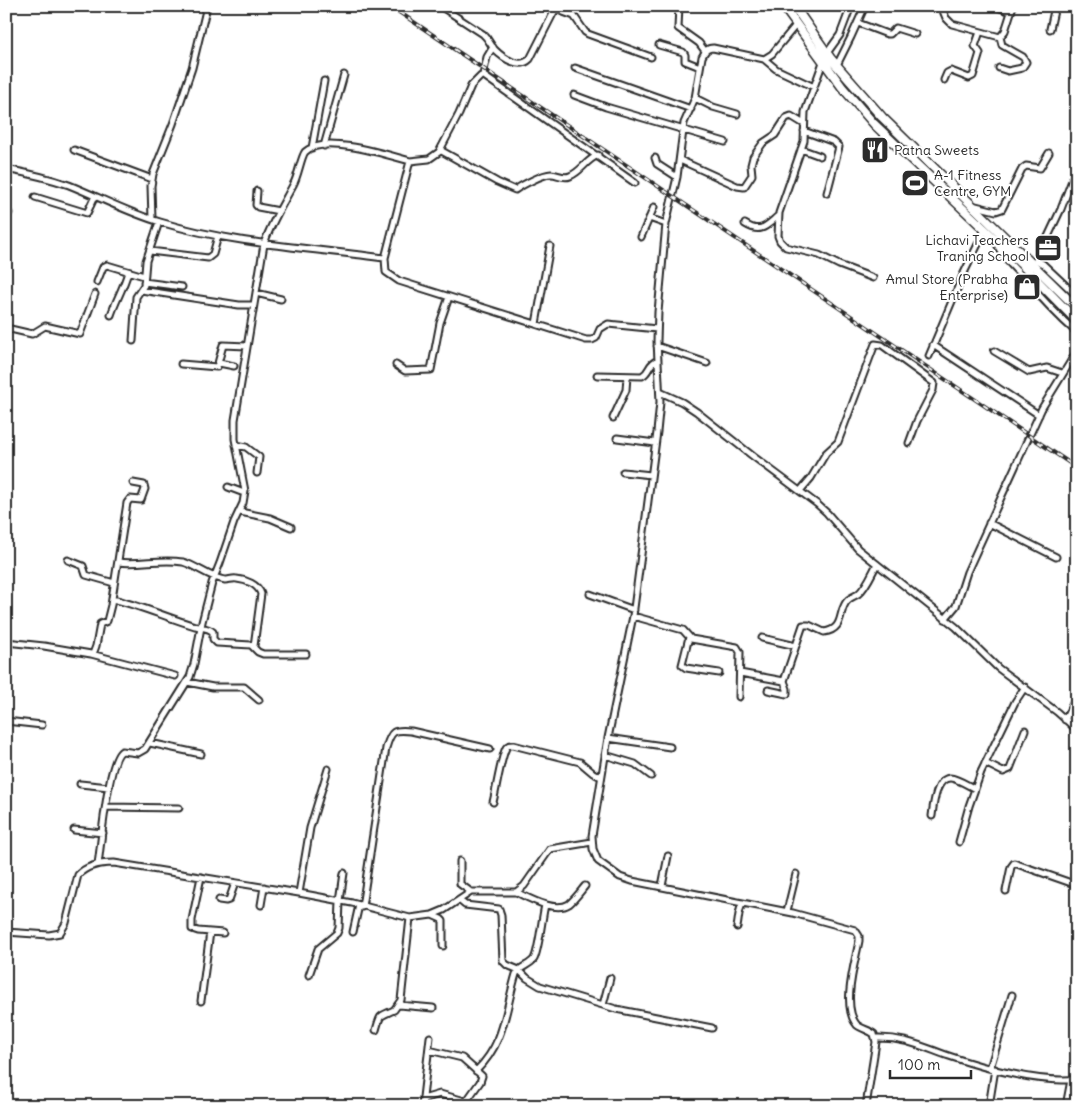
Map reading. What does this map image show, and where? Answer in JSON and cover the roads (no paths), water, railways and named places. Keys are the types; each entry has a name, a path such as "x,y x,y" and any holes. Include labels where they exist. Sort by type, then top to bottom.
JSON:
{"highway":[{"path":"783,6 823,62 874,124 1020,263 1077,321"},
{"path":"794,6 836,65 893,129 1074,306"}],"street":[{"path":"152,219 152,179 155,167 173,124 192,68 207,6"},
{"path":"440,6 483,34 490,40 498,52 515,63 526,63 530,59 556,8 574,16 588,34 651,56"},
{"path":"679,6 678,28 699,43 705,51"},
{"path":"827,53 840,36 851,6"},
{"path":"836,65 865,6"},
{"path":"941,6 949,22 1000,37"},
{"path":"995,6 1012,9 1005,31 1000,37"},
{"path":"1050,29 1055,6"},
{"path":"858,23 887,34 890,34 896,28 915,34"},
{"path":"764,59 772,54 796,25"},
{"path":"944,80 947,73 951,71 968,78 973,76 980,52 975,46 980,32"},
{"path":"999,68 1010,71 1022,68 1026,62 1023,57 1002,45 1000,37"},
{"path":"659,44 683,52 686,55 685,61 700,67"},
{"path":"483,75 487,58 493,47"},
{"path":"814,87 776,69 764,59 713,48 705,51 700,67 695,98 686,118 677,177 666,224 657,329 660,392 655,443 633,613 601,777 592,842 598,861 611,871 632,881 787,911 850,928 857,933 858,941 850,992 850,1007 856,1024 871,1032 876,1038 866,1106"},
{"path":"823,62 805,112 801,149 779,216 778,236 780,241 786,246 814,254 873,278"},
{"path":"575,68 691,109"},
{"path":"324,146 344,75"},
{"path":"98,864 109,787 119,753 122,751 138,753 150,744 187,682 194,664 201,628 215,576 234,522 240,512 244,493 236,445 235,420 264,244 271,225 298,176 303,155 312,148 346,146 410,160 429,159 440,150 471,86 477,78 483,75"},
{"path":"483,75 635,183"},
{"path":"312,148 324,81"},
{"path":"574,95 606,108 725,142"},
{"path":"695,98 713,107 737,114"},
{"path":"680,160 737,186 744,187 752,175 751,164 753,157 763,143 775,135 786,118 791,116 804,124"},
{"path":"804,131 834,142 839,147 827,193"},
{"path":"801,149 820,156"},
{"path":"74,150 152,179"},
{"path":"440,150 515,190 522,185 550,174 564,178 570,176 580,171 588,160 598,155"},
{"path":"972,205 996,211 1002,209 1022,169 1026,166 1040,168 1049,153"},
{"path":"655,158 657,164 677,177"},
{"path":"410,160 385,258 384,268 389,275 399,281 558,332 592,340 596,338 600,329 608,324 657,329"},
{"path":"1037,260 1062,208 1077,167"},
{"path":"6,169 67,184 159,222 242,242 385,258"},
{"path":"257,192 256,204 258,207 279,211"},
{"path":"35,197 87,213 95,196"},
{"path":"641,237 654,207"},
{"path":"745,224 754,229 759,229 779,216"},
{"path":"649,218 666,224"},
{"path":"133,341 136,297 144,279 146,261 159,222"},
{"path":"928,356 985,230"},
{"path":"150,251 208,258 213,254 218,236"},
{"path":"994,239 1000,252 1010,264 1077,333"},
{"path":"536,324 550,246"},
{"path":"1028,259 1037,260 1043,264 1077,296"},
{"path":"97,282 104,266 128,272 144,279 182,287"},
{"path":"111,315 116,300 123,289 128,272"},
{"path":"140,290 239,305 254,305"},
{"path":"6,328 32,334 46,326 80,334 95,294"},
{"path":"256,294 281,299"},
{"path":"396,365 405,371 431,370 440,323 449,296"},
{"path":"800,491 811,478 826,453 838,442 875,344 882,345 934,383 909,443"},
{"path":"182,364 215,368 219,363 223,345 247,346"},
{"path":"933,345 1039,415"},
{"path":"657,346 707,363"},
{"path":"945,619 956,606 966,572 1039,415 1077,350"},
{"path":"994,351 1029,372 1047,368 1062,373"},
{"path":"597,375 642,376 646,374 651,362 658,360"},
{"path":"219,363 234,366"},
{"path":"613,418 626,390 627,376"},
{"path":"660,392 682,402 697,412 800,491 827,513 858,549 966,636 998,668 1025,687 1077,730"},
{"path":"617,438 655,443"},
{"path":"236,445 246,447 259,457 257,473"},
{"path":"623,472 651,474"},
{"path":"92,654 96,646 100,624 106,621 112,599 127,503 130,499 141,500 145,489 144,486 133,483"},
{"path":"228,487 244,493"},
{"path":"240,512 270,518 292,527"},
{"path":"989,523 1056,557"},
{"path":"68,560 83,566 86,574 114,582"},
{"path":"118,562 135,564 146,561 182,562 225,580 237,579 250,582 259,589 261,599 254,646 258,652 263,654 306,654"},
{"path":"768,690 787,694 784,681 802,625 805,624 824,632 835,627 842,617 843,609 848,600 860,593 877,564"},
{"path":"590,594 633,613 683,630 694,640 737,647 740,652 739,697"},
{"path":"112,599 212,630 213,640 217,643 254,646"},
{"path":"689,637 682,665 686,668 719,673"},
{"path":"762,638 796,646"},
{"path":"6,642 92,654 175,676"},
{"path":"740,673 784,681"},
{"path":"187,682 213,687 244,687 259,700"},
{"path":"959,842 985,763 1015,702 1025,687"},
{"path":"1065,720 1077,695"},
{"path":"6,721 42,726"},
{"path":"353,932 360,906 389,737 393,732 399,730 411,731 490,749"},
{"path":"985,763 1003,772 1010,769 1025,730"},
{"path":"608,738 670,747"},
{"path":"150,744 201,754"},
{"path":"493,802 506,748 513,745 580,762 593,774 601,777"},
{"path":"605,755 636,764 651,776"},
{"path":"299,893 310,828 328,769"},
{"path":"932,816 936,794 943,781 947,778 953,778 976,789"},
{"path":"80,784 109,787"},
{"path":"106,808 179,808"},
{"path":"74,830 103,833"},
{"path":"516,892 524,886 550,849 592,842"},
{"path":"662,886 668,856"},
{"path":"460,861 460,884 471,892"},
{"path":"6,932 49,935 60,933 66,923 78,875 83,869 98,864 114,863 299,893 410,918 432,915 444,910 471,892 516,892 545,905 567,905 585,886"},
{"path":"1006,891 1011,867 1014,863 1077,885"},
{"path":"309,974 318,949 337,932 344,873"},
{"path":"787,911 796,874"},
{"path":"201,877 192,928 223,933"},
{"path":"218,900 229,900 235,883"},
{"path":"260,905 264,887"},
{"path":"459,900 465,905 499,909 501,915 503,961 507,965 519,970 527,978 540,986 603,1005 712,1028"},
{"path":"737,927 740,917 739,910 743,903"},
{"path":"476,1071 487,1060 495,1046 519,970 530,963 535,956 545,905"},
{"path":"432,915 443,921 444,946"},
{"path":"376,1030 381,1016 386,1012 394,1010 399,1005 410,918"},
{"path":"200,1001 210,932"},
{"path":"603,1005 610,978"},
{"path":"990,1106 993,1069 1012,995"},
{"path":"399,1005 433,1008"},
{"path":"422,1106 430,1037"},
{"path":"876,1038 900,1038 993,1069 1052,1080 1074,1079 1066,1106"},
{"path":"423,1099 440,1094 464,1103 482,1078 481,1073 476,1071 462,1058 429,1050"}],"railway":[{"path":"390,6 1077,468"}],"place":[{"name":"Patna Sweets","path":"875,150"},
{"name":"A-1 Fitness Centre, GYM","path":"915,183"},
{"name":"Lichavi Teachers Traning School","path":"1048,248"},
{"name":"Amul Store (Prabha Enterprise)","path":"1027,287"}]}
